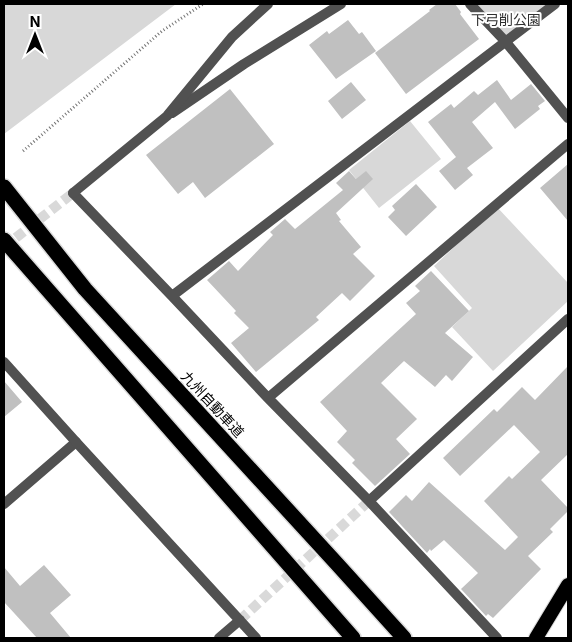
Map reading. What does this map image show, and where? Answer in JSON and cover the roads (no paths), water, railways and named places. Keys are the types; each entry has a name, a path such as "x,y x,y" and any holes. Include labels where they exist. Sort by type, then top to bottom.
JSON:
{"highway":[{"name":"九州自動車道","path":"4,187 85,289 332,557 404,638"},
{"path":"4,240 352,638"},
{"path":"536,638 568,585"}],"street":[{"path":"167,116 232,37 268,4"},
{"path":"341,4 244,64 167,116 74,193 498,638"},
{"path":"470,4 505,41 568,118"},
{"path":"172,296 555,4"},
{"path":"268,398 568,144"},
{"path":"369,502 568,319"},
{"path":"4,362 256,638"},
{"path":"4,504 76,442"},
{"path":"219,638 240,620"}],"tunnel":[{"path":"4,247 73,193"},
{"path":"240,620 369,501"}],"park label":[{"name":"下弓削公園","path":"506,19"}]}
